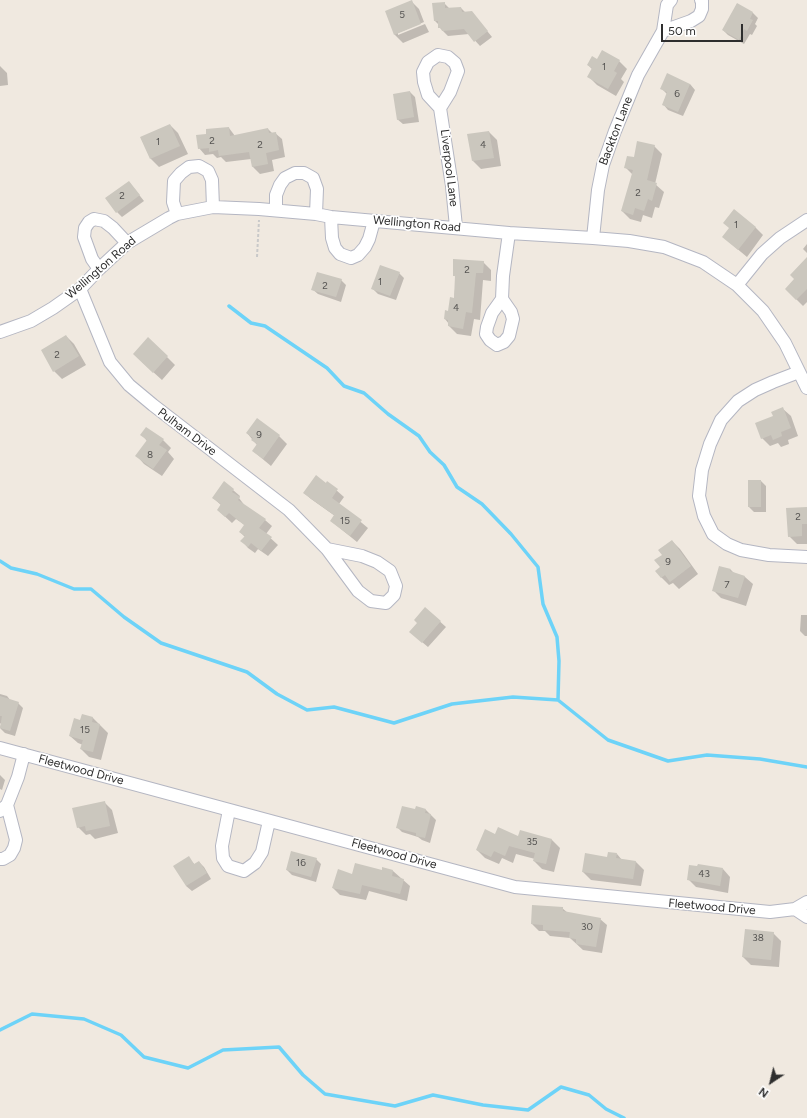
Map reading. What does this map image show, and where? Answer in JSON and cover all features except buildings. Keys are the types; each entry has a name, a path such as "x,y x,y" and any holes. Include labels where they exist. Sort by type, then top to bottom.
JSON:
{"street":[{"name":"Backton Lane","path":"593,238 602,165 638,75 662,31 667,5 671,0"},
{"path":"662,31 691,21 698,16 702,9 701,0"},
{"name":"Liverpool Lane","path":"440,108 452,186 456,228"},
{"path":"177,214 173,202 174,181 189,167 199,166 208,171 212,180 213,207"},
{"path":"276,210 276,195 285,178 295,173 304,173 313,178 317,189 316,214"},
{"name":"Wellington Road","path":"0,332 31,321 80,289 127,243 177,214 213,207 276,210 331,217 509,233 629,241 664,247 703,262 737,285 763,311 785,343 807,388"},
{"path":"331,217 332,238 335,248 340,254 351,258 358,255 365,247 374,221"},
{"path":"99,269 92,259 84,237 85,228 89,222 94,219 104,221 127,243"},
{"path":"737,285 762,254 780,238 807,220"},
{"path":"502,299 503,276 509,233"},
{"name":"Pulham Drive","path":"80,289 110,362 129,385 289,510 328,549 358,591 371,601 386,603 394,595 396,586 390,571 377,562 362,556 328,549"},
{"path":"799,372 755,390 738,401 721,420 710,444 704,463 699,496 704,516 713,534 727,544 741,550 769,556 807,557"},
{"name":"Fleetwood Drive","path":"0,748 515,887 770,912 795,910 807,902"},
{"path":"0,859 10,855 16,840 4,808 18,777 24,754"},
{"path":"229,810 222,846 222,858 228,866 244,871 255,863 262,852 270,821"},
{"path":"795,910 807,917"}],"path":[{"path":"257,258 259,209"}],"waterway":[{"path":"229,306 251,323 265,326 327,368 344,386 364,393 388,414 419,436 430,452 444,465 457,487 482,504 511,534 538,567 543,604 557,637 559,661 558,700"},
{"path":"0,561 11,568 37,574 74,589 91,589 124,617 161,643 247,672 277,694 307,710 334,707 394,723 452,704 513,697 558,700 608,740 668,761 707,755 760,759 807,767"},
{"path":"0,1030 32,1014 84,1019 121,1035 144,1057 188,1068 223,1050 279,1047 303,1075 325,1094 395,1106 433,1095 483,1105 528,1110 561,1087 589,1095 606,1109 624,1118"}]}
